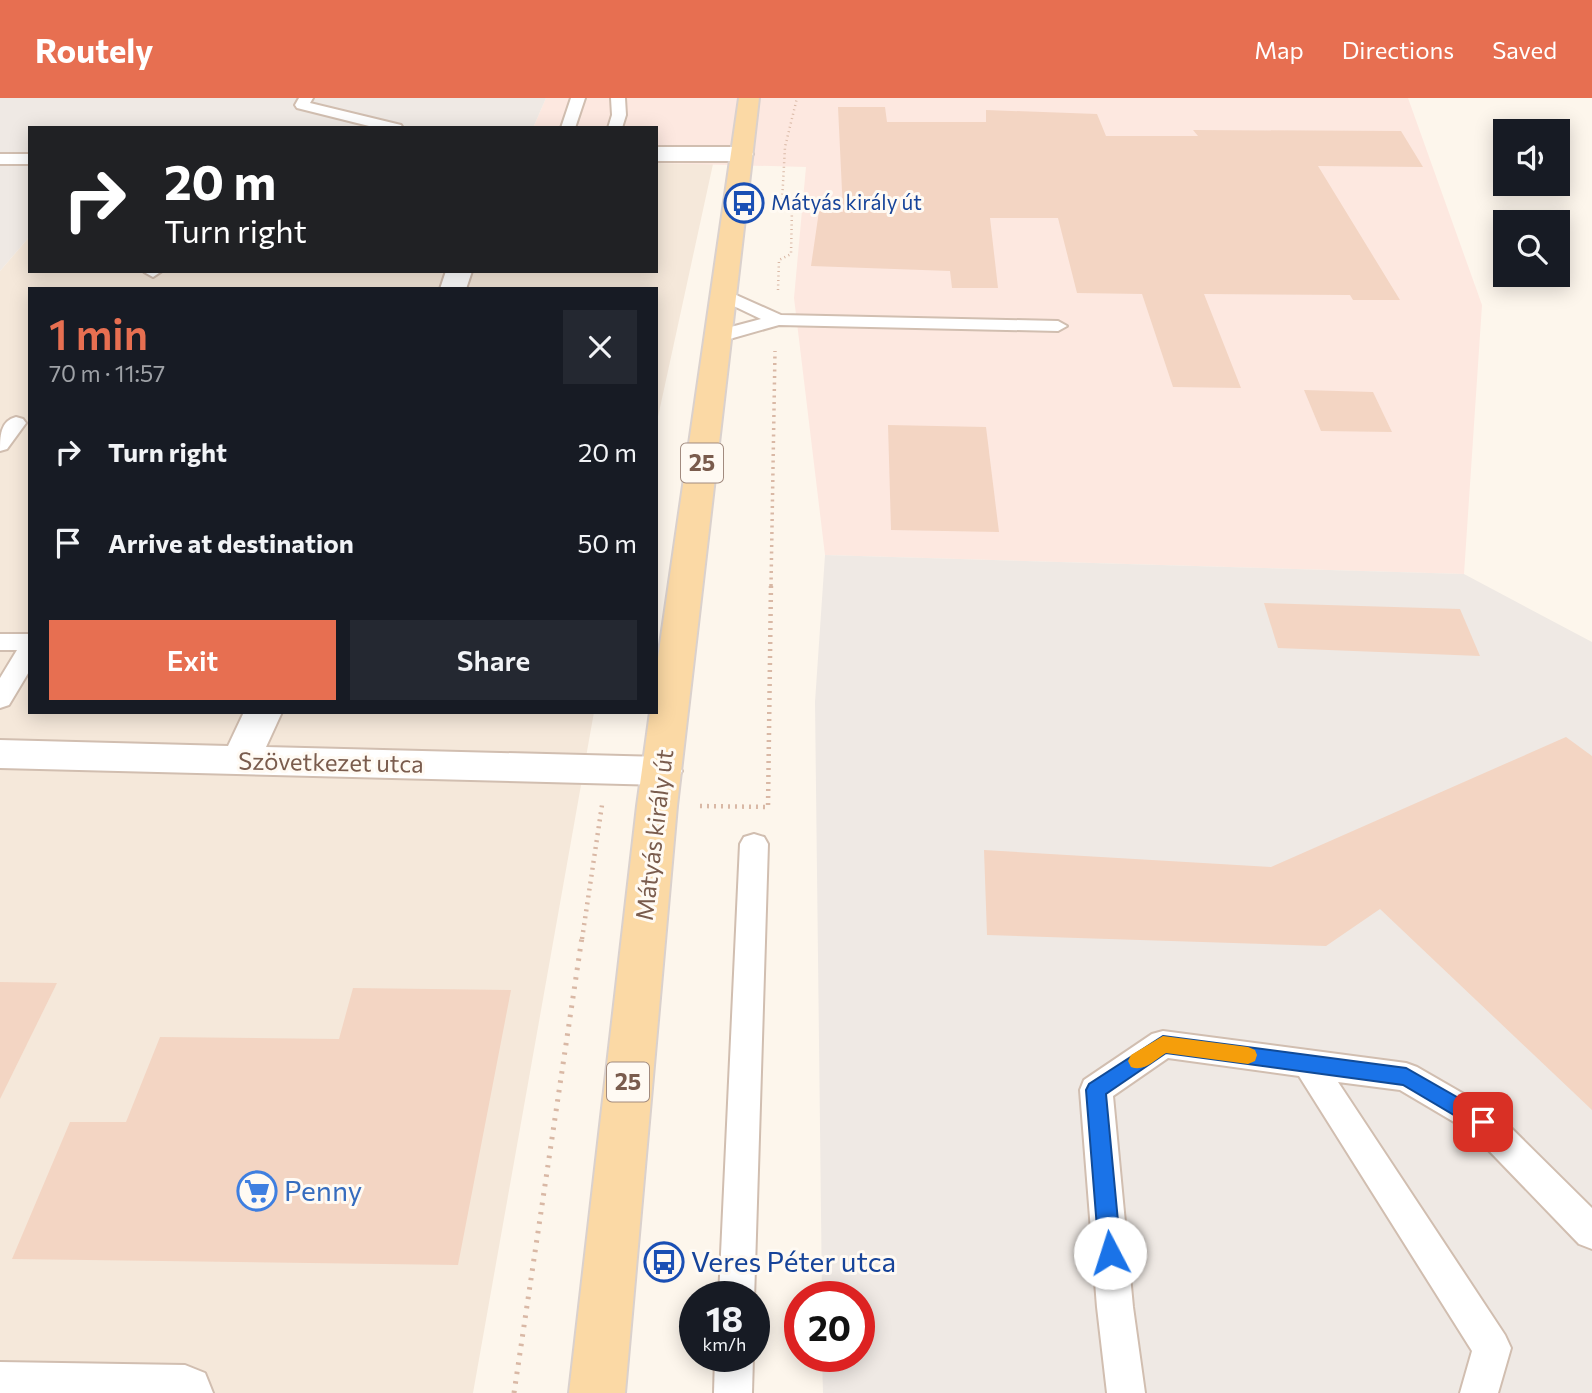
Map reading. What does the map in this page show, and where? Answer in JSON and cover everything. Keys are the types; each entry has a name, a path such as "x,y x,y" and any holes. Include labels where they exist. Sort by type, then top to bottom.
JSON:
{"main road":[{"name":"Mátyás király út","path":"597,1393 659,788 749,98"}],"street":[{"path":"658,154 742,154"},
{"path":"241,761 262,714"},
{"name":"Szövetkezet utca","path":"0,754 241,761 659,788"},
{"path":"0,1390 185,1393"}],"lane":[{"path":"306,98 302,105 388,126"},
{"path":"569,126 578,98"},
{"path":"616,126 619,115 618,98"},
{"path":"0,159 28,159"},
{"path":"725,295 778,320"},
{"path":"719,335 778,320 1058,326"},
{"path":"0,445 16,423"},
{"path":"0,642 28,642"},
{"path":"0,699 28,651"},
{"path":"738,1281 754,844"},
{"path":"1126,1393 1115,1307 1096,1090 1163,1044 1406,1077 1483,1122 1592,1232"},
{"path":"1309,1064 1492,1348 1479,1393"},
{"path":"733,1393 734,1372"}],"path":[{"path":"514,1393 603,803 659,788 768,807 773,378 779,260 790,254 792,209 782,202 785,147 796,98"}],"shaded area":[{"path":"0,98 546,98 534,126 28,126 28,238 0,271"},
{"path":"546,98 1408,98 1482,305 1464,574 825,555 794,298 806,167 658,163 658,126 534,126"},
{"path":"658,163 713,164 658,417 658,287 28,287 28,714 594,714 473,1393 0,1393 0,271 28,238 28,273 658,273"},
{"path":"825,555 1464,574 1592,642 1592,1393 823,1393 822,1372 875,1372 875,1281 822,1281 815,702"}],"building":[{"path":"838,107 885,107 887,122 986,122 986,110 1097,114 1106,136 1198,136 1193,130 1401,131 1423,167 1318,166 1400,300 1353,300 1350,295 1204,294 1241,388 1173,387 1142,294 1077,293 1058,218 990,218 998,288 952,288 950,271 811,266 819,211 843,212"},
{"path":"1304,390 1373,392 1392,432 1321,431"},
{"path":"888,425 986,427 999,532 891,530"},
{"path":"1264,603 1460,609 1480,656 1278,648"},
{"path":"1566,737 1592,756 1592,1110 1380,909 1326,946 987,935 984,850 1271,867"},
{"path":"0,982 57,983 0,1099"},
{"name":"Penny","path":"353,988 511,990 458,1265 12,1259 70,1122 126,1122 160,1037 339,1039"}],"slow traffic":[{"path":"1138,1061 1163,1044 1248,1055"}],"place":[{"name":"Mátyás király út","path":"744,203"},
{"name":"Penny","path":"257,1191"},
{"name":"Veres Péter utca","path":"664,1262"}],"route":[{"path":"1110,1253 1096,1090 1163,1044 1406,1077 1483,1122"}]}
